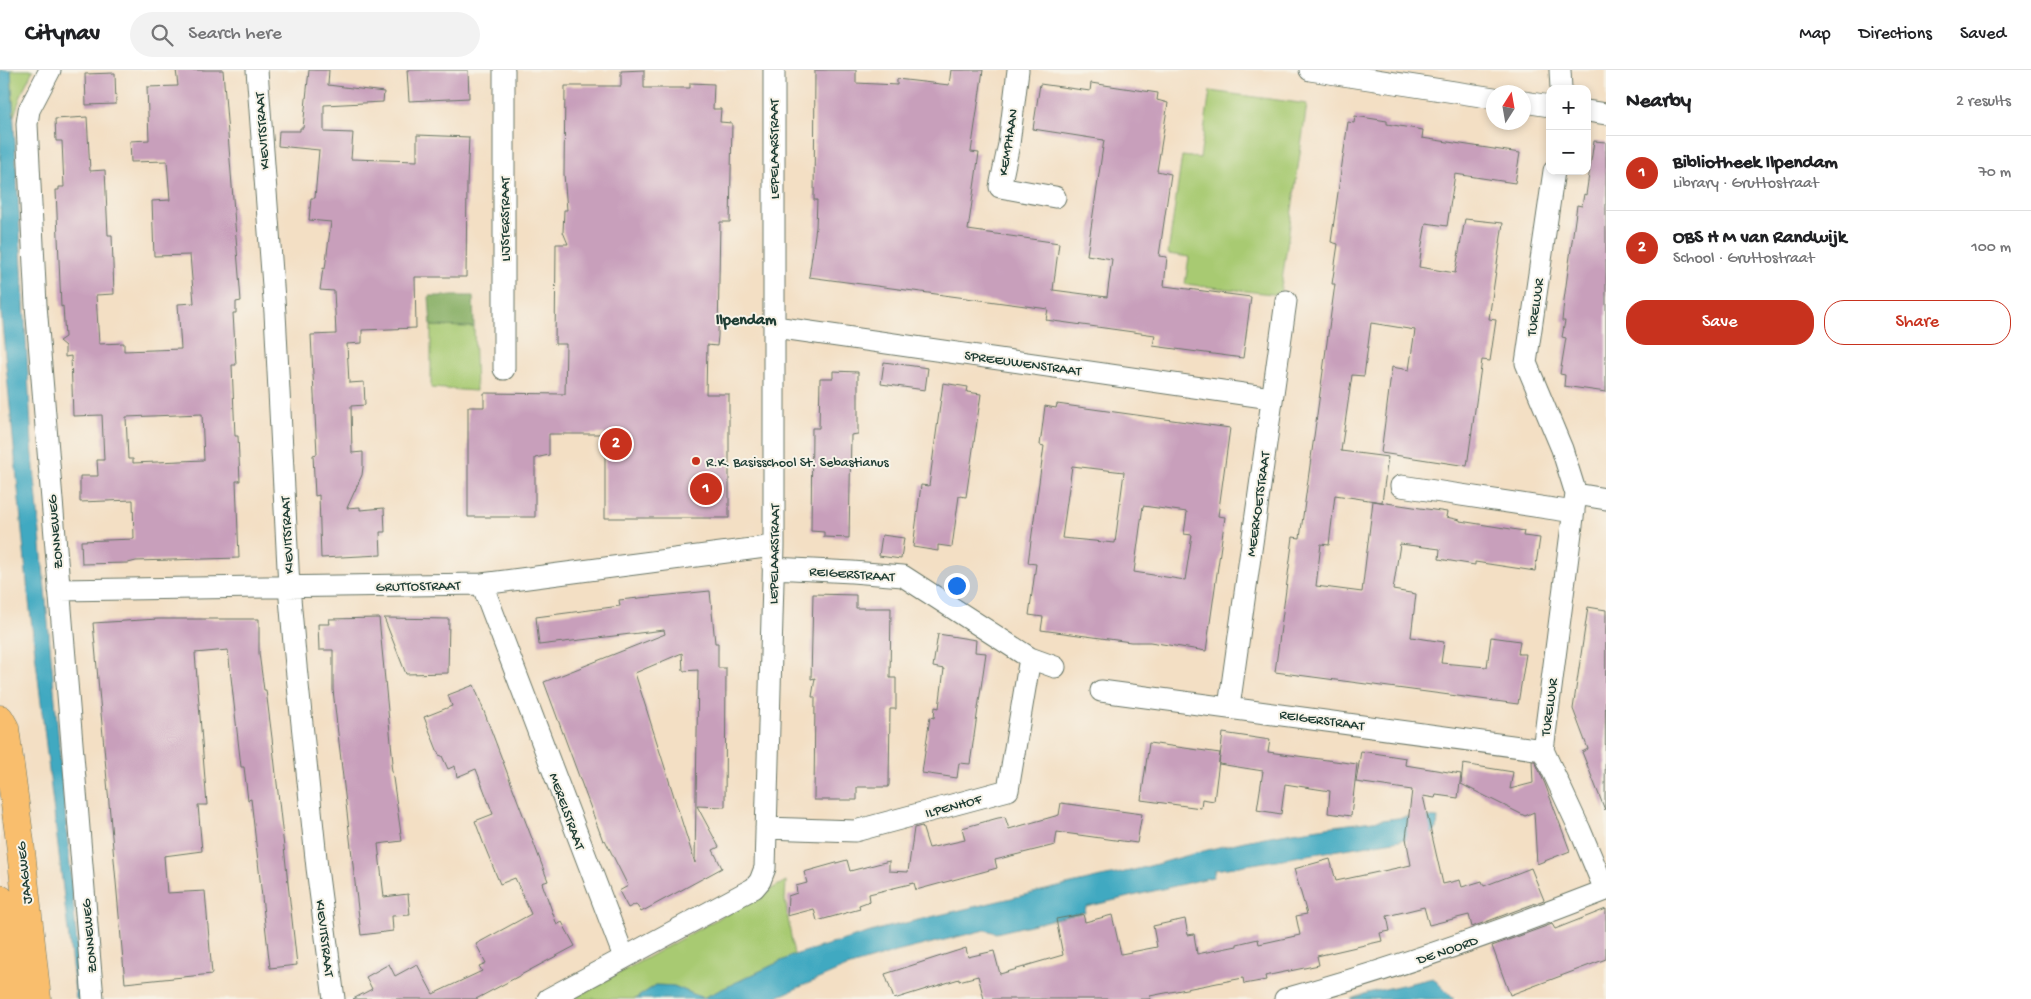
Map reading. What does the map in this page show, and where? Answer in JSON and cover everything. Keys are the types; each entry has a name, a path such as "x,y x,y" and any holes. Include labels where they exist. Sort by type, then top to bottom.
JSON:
{"main road":[{"name":"JAAGWEG","path":"0,719 4,728 19,832 37,999"},
{"name":"JAAGWEG","path":"0,899 11,999"}],"street":[{"name":"ZONNEWEG","path":"50,70 29,110 27,124 36,305 93,999"},
{"name":"KIEVITSTRAAT","path":"257,70 275,313 289,587 296,672 317,868 334,999"},
{"name":"LIJSTERSTRAAT","path":"504,70 504,369"},
{"name":"LEPELAARSTRAAT","path":"624,957 754,888 760,881 765,868 774,568 774,70"},
{"name":"KEMPHAAN","path":"1018,70 1009,144 1000,187 1055,197"},
{"path":"1310,70 1486,97"},
{"path":"1560,70 1561,85"},
{"path":"1531,103 1546,105"},
{"path":"1591,112 1606,114"},
{"name":"TURELUUR","path":"1553,175 1526,363 1562,449 1575,503 1542,750 1606,890"},
{"name":"MEERKOETSTRAAT","path":"1229,707 1286,301"},
{"name":"SPREEUWENSTRAAT","path":"775,327 1271,398"},
{"path":"1401,486 1575,503 1606,499"},
{"name":"GRUTTOSTRAAT","path":"59,590 482,584 774,546"},
{"name":"REIGERSTRAAT","path":"774,568 903,576 1030,658 1055,667"},
{"name":"MERELSTRAAT","path":"482,584 624,957"},
{"name":"ILPENHOF","path":"766,828 854,831 1008,790 1030,658"},
{"name":"REIGERSTRAAT","path":"1101,691 1542,750"},
{"name":"DE NOORD","path":"1285,999 1354,980 1518,925 1606,890"},
{"path":"548,999 624,957"}],"green space":[{"path":"11,70 33,70 23,90 14,116"},
{"path":"1210,91 1307,104 1280,295 1185,284 1189,257 1168,254 1182,156 1200,158"},
{"path":"429,296 473,296 474,327 431,326"},
{"path":"431,326 474,327 476,391 431,388"},
{"path":"786,881 785,900 794,955 703,998 674,986 656,985 635,999 572,999"}],"water":[{"path":"0,70 11,70 32,445 82,999 76,999 28,593 1,313"},
{"path":"1414,816 1438,818 1437,829 1431,835 1215,870 1213,877 1086,907 1085,912 996,933 985,930 896,952 844,968 772,999 635,999 656,985 674,986 703,998 794,955 884,928 1131,871 1243,841"},
{"path":"1433,978 1454,999 1351,999 1367,993"}],"building":[{"path":"176,70 223,70 241,301 236,302 236,313 233,313 236,365 232,365 235,436 238,436 240,481 236,481 239,558 82,564 81,541 134,539 133,500 80,502 80,476 98,476 97,460 104,460 102,415 73,416 71,356 65,357 65,346 59,341 65,337 63,306 61,307 56,190 59,190 59,187 64,187 62,141 56,141 55,119 87,117 90,171 105,170 108,235 112,235 114,294 96,295 99,344 124,343 124,351 181,349 178,304 194,303 190,255 154,256 152,201 170,200 167,161 131,162 130,141 149,140 147,87 178,86","holes":["202,414 204,460 133,463 133,459 128,459 126,417"]},
{"path":"309,70 329,70 328,85 384,92 383,102 324,105 324,132 353,133 351,159 417,161 417,135 469,137 466,277 415,277 416,328 362,330 362,343 347,344 349,383 364,382 365,405 351,406 352,453 363,452 363,467 362,475 347,508 360,507 360,510 384,508 385,532 380,532 381,555 321,558 319,495 315,496 313,455 317,454 311,335 336,334 334,291 320,290 323,268 325,269 331,222 309,220 311,198 315,198 319,150 278,146 279,131 300,131 300,128 303,128"},
{"path":"407,70 468,70 469,98 409,101"},
{"path":"644,70 644,88 690,88 690,83 714,84 713,109 721,109 720,122 732,123 730,222 720,222 718,336 717,346 707,345 706,394 729,394 729,518 605,518 605,434 549,434 549,455 535,458 535,517 468,517 468,407 484,407 484,393 565,394 566,344 555,344 556,244 568,244 563,232 564,210 567,210 564,174 565,86 621,86 621,71"},
{"path":"815,70 856,70 856,83 897,85 897,79 949,85 951,70 983,70 971,152 979,153 968,230 1059,243 1053,290 1107,297 1112,259 1087,255 1104,140 1033,129 1040,84 1090,91 1091,83 1158,93 1157,100 1168,103 1157,171 1171,174 1159,256 1167,257 1164,286 1251,297 1243,358 1153,346 1155,335 1046,320 1048,309 809,277 816,227 817,200 814,200"},
{"path":"115,73 116,104 86,105 85,74"},
{"path":"1355,116 1387,121 1387,124 1423,130 1422,138 1520,153 1515,183 1455,174 1447,226 1426,223 1422,245 1419,267 1455,273 1465,219 1503,223 1489,319 1496,320 1490,361 1482,360 1467,466 1381,453 1392,367 1409,370 1415,330 1371,323 1364,376 1352,375 1341,451 1388,457 1382,502 1335,495 1329,545 1321,544 1316,586 1362,592 1373,501 1447,512 1446,517 1460,521 1524,531 1523,536 1540,538 1535,571 1439,559 1440,549 1400,544 1393,590 1416,594 1411,637 1444,642 1441,663 1487,667 1491,637 1520,641 1518,654 1526,654 1518,704 1275,672 1293,537 1300,538 1335,284 1332,284 1338,244 1331,242 1348,122 1354,123"},
{"path":"1594,141 1606,142 1606,392 1564,386 1565,375 1560,374 1566,338 1562,337 1565,321 1562,321 1564,300 1577,205 1582,206 1584,194 1586,195 1589,175 1591,175"},
{"path":"884,362 928,368 925,390 881,384"},
{"path":"833,371 858,372 858,434 851,435 849,538 824,537 824,532 811,531 812,428 819,428 820,378 833,378"},
{"path":"943,383 968,387 967,392 981,394 966,497 959,496 952,547 938,545 938,551 913,547 921,485 929,486"},
{"path":"1057,404 1230,428 1218,516 1225,517 1206,651 1150,642 1131,642 1041,630 1043,617 1029,615 1036,564 1028,563 1044,446 1040,445 1045,406 1056,408","holes":["1072,466 1124,472 1115,543 1062,538","1143,506 1187,512 1184,534 1192,535 1185,580 1134,572"]},
{"path":"882,535 904,538 901,559 879,556"},
{"path":"710,591 715,643 718,643 718,668 726,668 725,807 697,806 719,847 713,850 722,868 641,912 636,904 628,908 619,891 628,886 605,840 603,841 544,682 665,634 664,630 539,645 536,617 620,606 619,600","holes":["682,653 683,671 698,670 695,863 635,673"]},
{"path":"813,594 856,595 856,608 891,608 890,678 896,678 896,709 890,709 889,785 888,787 857,787 857,800 814,800 815,697 812,697 815,678 811,679"},
{"path":"1588,607 1606,610 1605,810 1582,752 1588,749 1573,709"},
{"path":"379,618 393,763 391,764 402,841 378,844 384,897 408,894 410,915 392,916 393,931 361,935 333,690 333,650 319,650 318,624 330,624 329,619"},
{"path":"384,618 449,619 448,673 406,674"},
{"path":"158,619 259,619 259,653 272,738 297,965 270,968 251,799 248,800 244,767 241,767 228,650 195,653 207,805 198,805 202,851 164,856 167,893 205,891 212,974 125,983 93,623"},
{"path":"938,634 976,640 975,652 986,653 970,764 959,763 957,778 922,773 930,717 934,718 935,707 939,708 944,669 933,667"},
{"path":"474,685 548,881 542,883 557,925 562,922 575,946 476,999 353,999 372,989 366,977 389,964 395,976 417,964 433,994 482,971 479,966 486,963 476,944 531,914 515,878 500,884 484,845 475,821 493,814 476,769 457,777 455,766 448,769 442,756 439,755 424,717 452,706 448,695"},
{"path":"1223,733 1270,740 1268,752 1357,764 1351,816 1328,813 1330,791 1285,784 1281,814 1257,810 1263,771 1219,764"},
{"path":"1149,743 1220,753 1214,801 1202,799 1201,808 1141,800"},
{"path":"1361,751 1406,758 1405,765 1461,774 1458,798 1436,795 1435,798 1423,796 1443,884 1460,880 1462,887 1482,881 1484,886 1531,868 1544,900 1472,927 1469,915 1429,925 1424,907 1387,916 1390,931 1380,933 1382,941 1317,956 1319,965 1265,976 1266,980 1244,984 1243,978 1150,996 1151,999 984,999 978,976 959,981 959,979 894,999 885,974 966,948 968,957 994,951 1000,974 1024,967 1025,969 1025,966 1063,955 1056,919 1083,914 1085,922 1112,915 1121,954 1157,947 1153,926 1185,919 1188,935 1194,934 1197,954 1237,946 1237,944 1258,939 1259,944 1300,935 1296,916 1307,914 1294,869 1330,859 1336,881 1411,865 1406,838 1412,790 1356,782"},
{"path":"1532,761 1535,761 1545,784 1570,851 1537,864 1534,812 1525,816 1461,784 1463,764 1513,772 1510,789 1533,783"},
{"path":"1061,803 1142,814 1137,843 1057,832 1055,845 995,860 997,868 916,890 914,883 869,894 870,901 859,905 860,909 817,921 814,909 787,916 788,896 797,893 796,886 807,883 804,872 847,860 850,871 889,861 889,871 908,872 914,828 922,826 929,848 965,840 962,828 998,818 1005,817 1009,829 1059,815"},
{"path":"1606,909 1606,959 1510,995 1492,946 1552,924 1555,929"}],"place":[{"name":"OBS H M van Randwijk","path":"616,444"},
{"name":"R.K. Basisschool St. Sebastianus","path":"696,461"},
{"name":"Bibliotheek Ilpendam","path":"706,489"}],"district":[{"name":"Ilpendam","path":"746,318"}]}
